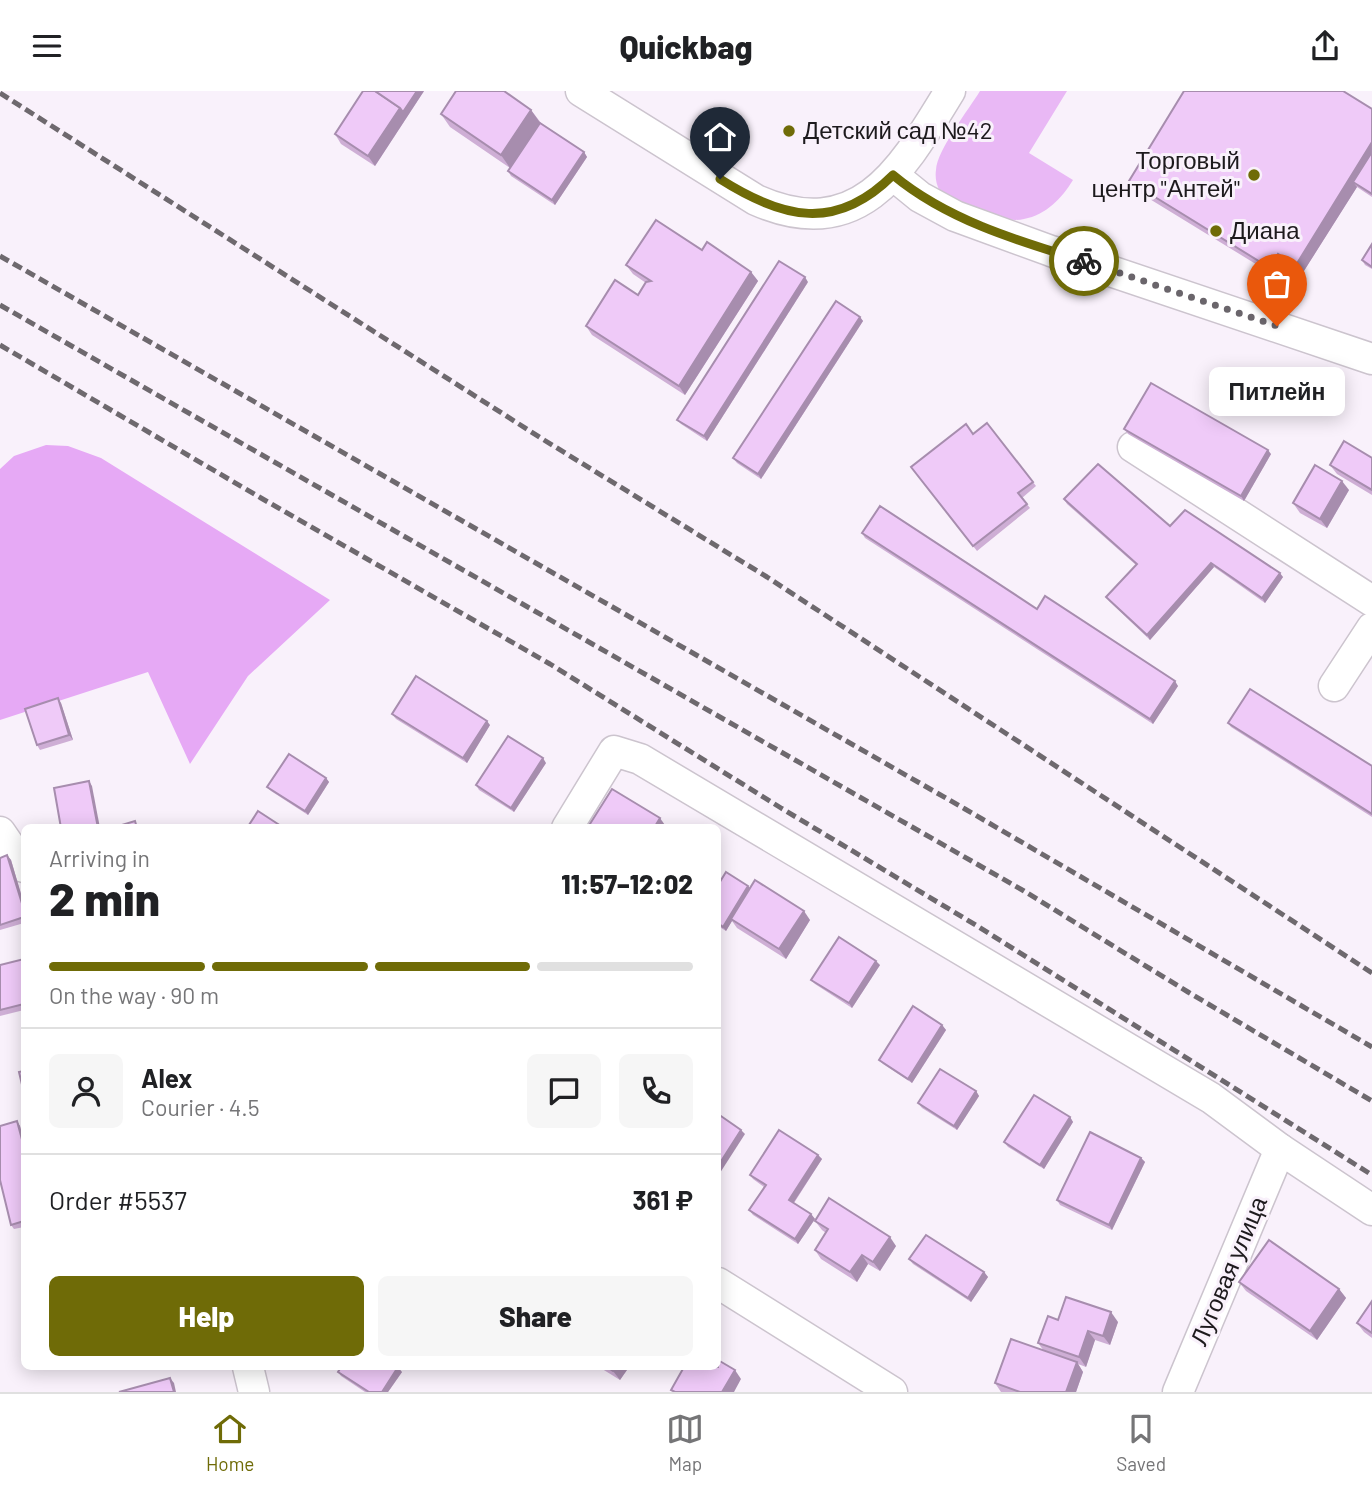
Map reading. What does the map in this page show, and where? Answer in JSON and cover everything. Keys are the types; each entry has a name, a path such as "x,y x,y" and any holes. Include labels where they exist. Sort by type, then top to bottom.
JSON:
{"street":[{"path":"581,91 743,194 769,206 800,212 831,212 856,204 878,189 916,146 950,91"},
{"path":"893,175 920,197 955,216 1372,359"},
{"path":"1133,447 1372,601"},
{"path":"1334,686 1372,628"},
{"path":"569,824 614,751 640,759 1211,1098 1280,1149 1372,1210"},
{"path":"0,832 21,863"},
{"name":"Луговая улица","path":"1178,1392 1280,1149"},
{"path":"721,1285 892,1392"},
{"path":"249,1370 254,1392"}],"shaded area":[{"path":"980,91 1067,91 1029,153 1073,180 1058,199 1039,214 1015,220 992,217 955,203 939,189 936,172 942,152"},
{"path":"46,445 68,446 101,458 330,600 248,676 190,764 148,672 0,720 0,469 14,456"}],"building":[{"path":"363,91 375,91 400,108 368,156 335,134"},
{"path":"375,91 417,91 403,112"},
{"path":"456,91 504,91 531,110 501,155 441,114"},
{"name":"Торговый центр \"Антей\"","path":"1184,91 1343,91 1372,109 1372,142 1296,265 1278,254 1270,268 1129,181"},
{"path":"540,123 584,152 552,200 508,171"},
{"path":"1372,152 1372,194 1353,182"},
{"path":"656,220 702,250 707,242 751,272 679,386 586,326 615,280 638,295 646,282 651,281 626,265"},
{"path":"1372,244 1372,267 1362,260"},
{"path":"779,261 805,277 704,436 677,420"},
{"path":"836,301 860,317 758,474 733,458"},
{"path":"1151,383 1268,450 1241,496 1124,429"},
{"path":"987,423 1033,482 1018,493 1027,504 973,546 911,467 966,424 973,434"},
{"path":"1344,441 1372,458 1372,490 1330,465"},
{"path":"1098,464 1170,526 1185,510 1280,573 1262,598 1211,563 1147,635 1106,597 1137,564 1064,499"},
{"path":"1315,465 1342,481 1320,519 1293,503"},
{"path":"880,506 1037,609 1045,596 1175,681 1150,719 862,533"},
{"path":"416,676 487,721 463,758 392,714"},
{"path":"1250,689 1372,766 1372,814 1228,723"},
{"path":"58,698 69,735 37,745 25,709"},
{"path":"508,736 543,758 511,808 476,785"},
{"path":"289,754 326,778 305,811 267,787"},
{"path":"89,781 97,824 60,824 54,788"},
{"path":"612,789 660,818 656,824 590,824"},
{"path":"258,811 278,824 250,824"},
{"path":"7,855 21,900 21,918 0,925 0,858"},
{"path":"726,872 748,886 723,927 721,925 721,880"},
{"path":"755,880 804,911 779,949 731,919"},
{"path":"839,937 876,961 849,1003 811,980"},
{"path":"21,960 21,1005 0,1010 0,965"},
{"path":"913,1006 942,1025 908,1079 879,1060"},
{"path":"940,1069 976,1091 954,1126 918,1103"},
{"path":"1034,1095 1070,1117 1040,1165 1004,1142"},
{"path":"721,1116 741,1130 721,1161"},
{"path":"17,1121 21,1136 21,1222 11,1225 0,1180 0,1126"},
{"path":"779,1130 818,1155 789,1200 811,1214 795,1239 749,1210 766,1185 750,1175"},
{"path":"1090,1132 1141,1158 1109,1225 1057,1200"},
{"path":"829,1198 890,1237 873,1262 862,1255 850,1272 815,1250 828,1229 815,1221"},
{"path":"926,1235 984,1272 968,1298 909,1259"},
{"path":"1269,1240 1339,1289 1310,1331 1239,1282"},
{"path":"1066,1297 1111,1312 1103,1336 1088,1331 1079,1357 1038,1343 1048,1316 1058,1320"},
{"path":"1372,1301 1372,1333 1357,1323"},
{"path":"1011,1339 1077,1362 1066,1392 1020,1392 995,1383"},
{"path":"721,1362 735,1370 722,1392 671,1390 682,1370 721,1370"},
{"path":"396,1370 382,1392 369,1392 338,1372"},
{"path":"170,1378 174,1392 119,1392"}],"railway":[{"path":"0,93 544,440 767,577 1372,973"},
{"path":"0,256 965,809 1372,1047"},
{"path":"0,305 1024,891 1372,1101"},
{"path":"0,345 550,664 979,927 1372,1175"}],"way so far":[{"path":"1084,261 1277,326"}],"place":[{"name":"Детский сад №42","path":"789,131"},
{"name":"Торговый центр \"Антей\"","path":"1254,175"},
{"name":"Диана","path":"1216,231"},
{"name":"Питлейн","path":"1277,326"}],"route":[{"path":"720,179 769,206 815,213 831,212 867,199 893,175 920,197 955,216 1084,261"}]}
